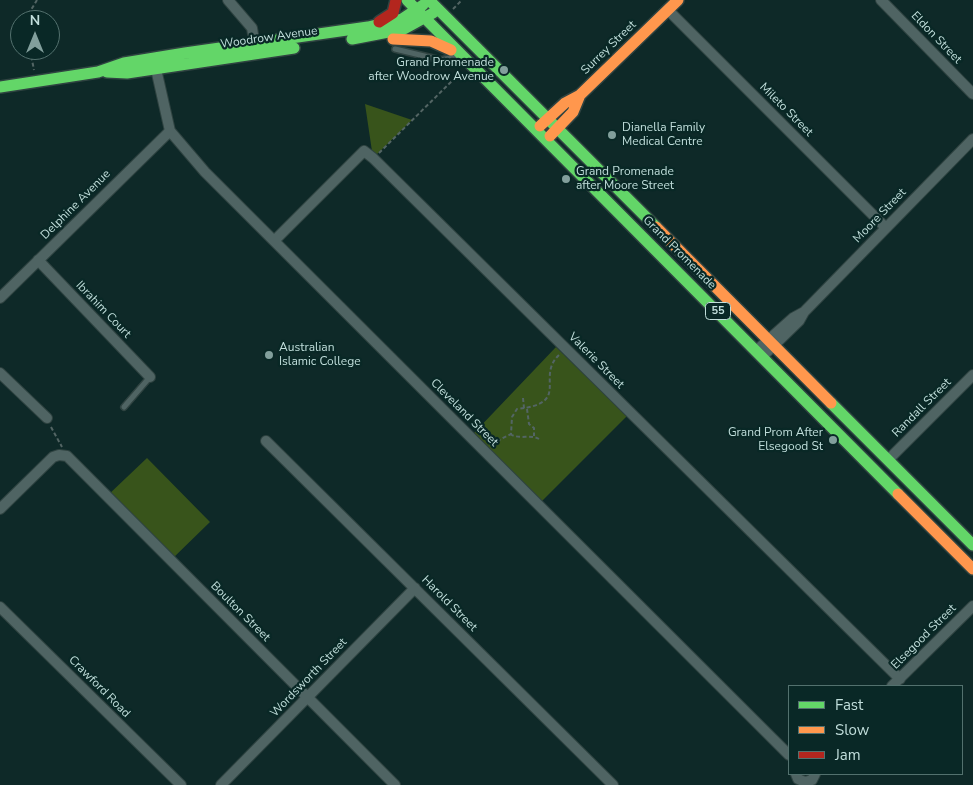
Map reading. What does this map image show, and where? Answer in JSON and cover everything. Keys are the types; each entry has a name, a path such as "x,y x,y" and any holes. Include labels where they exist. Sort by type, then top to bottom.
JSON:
{"main road":[{"path":"368,27 390,16 395,10 396,0"},
{"name":"Grand Promenade","path":"407,0 973,569"},
{"name":"Woodrow Avenue","path":"98,72 127,73 156,69 368,27 395,21 417,10 429,0"},
{"name":"Grand Promenade","path":"429,0 973,545"},
{"name":"Surrey Street","path":"536,130 564,103 580,95 678,0"},
{"name":"Woodrow Avenue","path":"0,87 98,72 124,63 392,34 411,28 426,20 438,9"},
{"path":"362,38 431,41 461,56"},
{"name":"Surrey Street","path":"546,140 573,112 580,95"}],"street":[{"path":"228,0 245,20 251,49"},
{"name":"Eldon Street","path":"881,0 973,94"},
{"name":"Mileto Street","path":"668,10 886,228"},
{"name":"Cleveland Street","path":"156,69 170,131 205,172 788,754"},
{"name":"Delphine Avenue","path":"0,298 170,131"},
{"name":"Moore Street","path":"760,353 772,343 793,318 804,312 973,139"},
{"path":"275,240 364,151 373,158"},
{"name":"Valerie Street","path":"373,158 566,348 896,682"},
{"name":"Ibrahim Court","path":"38,260 150,377"},
{"path":"0,373 47,418"},
{"name":"Randall Street","path":"888,459 973,375"},
{"name":"Harold Street","path":"266,441 613,785"},
{"path":"0,509 52,457 59,455 67,456"},
{"name":"Boulton Street","path":"67,456 395,785"},
{"name":"Wordsworth Street","path":"221,785 414,588"},
{"name":"Elsegood Street","path":"896,682 973,606"},
{"name":"Crawford Road","path":"0,607 181,785"},
{"path":"795,779 805,782 815,779"}],"lane":[{"path":"395,49 441,60 461,56"},
{"path":"124,407 150,377"}],"path":[{"path":"452,10 462,0"},
{"path":"32,60 36,82"},
{"path":"373,158 460,72"},
{"path":"510,434 514,412 542,405 547,399 553,362 566,348"},
{"path":"523,398 529,424 534,428 534,436"},
{"path":"47,418 67,456"},
{"path":"484,451 493,442 510,434 520,438 534,436 539,439"}],"green space":[{"path":"365,104 412,120 373,158"},
{"path":"556,347 627,416 542,501 474,433"},
{"path":"147,458 210,522 171,560 107,496"}],"traffic: fast":[{"path":"407,0 898,494"},
{"path":"429,0 656,227"},
{"path":"0,87 98,72 124,63 185,53 368,27 402,19 423,5"},
{"path":"352,39 404,29 433,13"},
{"path":"107,72 127,73 294,48"},
{"path":"831,403 973,545"}],"traffic: slow":[{"path":"540,126 565,103 580,95 678,0"},
{"path":"393,39 431,41 451,50"},
{"path":"550,136 573,112 580,95"},
{"path":"656,227 831,403"},
{"path":"898,494 973,569"}],"traffic: jam":[{"path":"379,22 393,13 396,0"}],"place":[{"name":"Grand Promenade after Woodrow Avenue","path":"504,70"},
{"name":"Dianella Family Medical Centre","path":"612,135"},
{"name":"Grand Promenade after Moore Street","path":"566,179"},
{"name":"Australian Islamic College","path":"269,355"},
{"name":"Grand Prom After Elsegood St","path":"833,440"}]}
